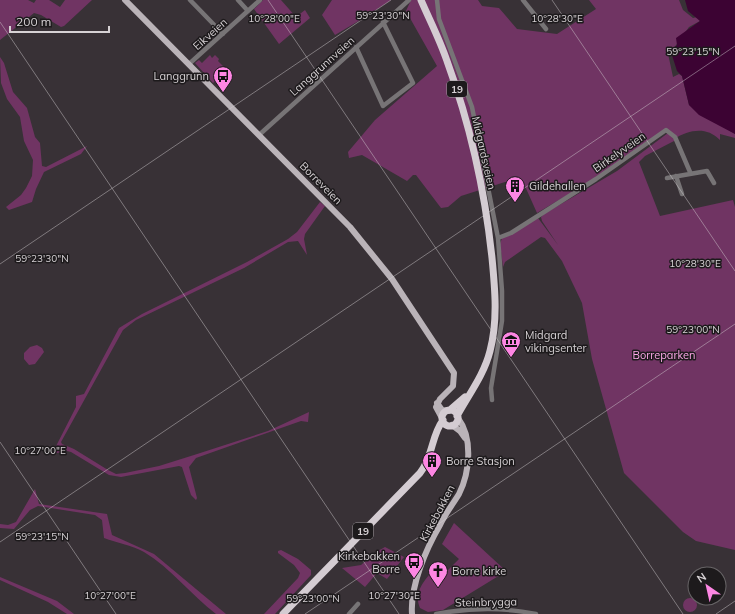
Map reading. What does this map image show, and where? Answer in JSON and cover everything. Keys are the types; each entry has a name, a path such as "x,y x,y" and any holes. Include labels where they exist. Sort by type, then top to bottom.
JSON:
{"highway":[{"name":"Midgardsveien","path":"422,2 451,73 479,176 492,255 494,313 493,336 486,365 458,417"},
{"name":"Midgardsveien","path":"449,410 463,399 476,380 487,350 494,313"},
{"path":"449,410 455,412 458,417"},
{"name":"19","path":"283,614 420,473 429,458 434,436 444,414 449,410"},
{"name":"19","path":"433,443 438,435 456,422 458,417"},
{"path":"443,419 451,425"}],"main road":[{"name":"Borreveien","path":"125,0 359,237 392,279 454,373 453,386 437,404"},
{"path":"437,404 442,410 449,410"},
{"path":"437,404 437,410 443,419"},
{"name":"Kirkebakken","path":"412,614 414,590 427,552 439,526 459,494 465,478 467,443 466,434 458,417"},
{"path":"451,425 460,431 467,443"}],"street":[{"path":"190,0 223,34"},
{"path":"238,0 248,11"},
{"name":"Eikveien","path":"189,64 260,0"},
{"path":"437,0 439,19 472,107 498,238 502,291 502,321 491,388 492,400"},
{"path":"523,0 546,29"},
{"name":"Langgrunnveien","path":"259,135 407,1"},
{"path":"356,47 383,106 413,83 383,22"},
{"name":"Birkelyveien","path":"498,238 511,233 596,179 666,130 675,137 690,172"},
{"path":"667,178 690,172 707,171 714,183"},
{"path":"676,176 682,194"},
{"path":"349,614 358,604"},
{"name":"Steinbrygga","path":"436,614 504,609 536,614"}],"green space":[{"path":"0,0 28,0 34,3 36,0 49,0 60,7 65,0 92,0 64,26 61,27 41,15 34,13 0,40"},
{"path":"263,0 281,0 296,17 305,10 310,18 279,44 254,9"},
{"path":"332,0 391,0 335,35 322,15"},
{"name":"Borreparken","path":"411,0 478,0 482,6 499,8 517,29 557,34 596,9 589,0 679,0 683,10 693,18 697,17 700,21 689,27 671,52 670,49 667,49 673,77 679,74 682,76 689,105 735,134 735,138 720,134 720,140 703,131 686,133 645,156 639,162 660,216 733,200 735,207 735,550 696,541 683,532 624,473 592,359 582,303 562,261 545,238 541,237 505,262 503,267 500,244 502,238 538,218 558,245 542,221 541,217 617,171 668,133 668,130 591,181 537,213 524,184 505,182 461,196 448,207 441,208 416,175 413,175 407,181 362,155 349,158 348,152 375,120 437,66 406,11"},
{"path":"210,55 212,58 215,55 219,59 218,61 227,70 213,83 195,63 199,60 202,63"},
{"path":"0,57 4,63 13,92 27,108 35,137 40,143 42,166 46,167 87,146 81,154 44,172 32,202 9,210 6,207 21,195 32,176 33,160 24,141 20,117 7,99 1,83"},
{"path":"320,202 325,206 305,234 304,239 307,255 298,241 288,242 244,268 136,320 123,330 61,442 62,444 74,449 116,474 159,466 194,455 268,431 309,412 308,422 301,421 196,458 189,467 197,498 196,500 191,495 182,467 179,466 121,477 109,475 71,452 67,451 52,454 76,407 76,396 84,394 119,328 142,314 247,262 288,239 297,232"},
{"path":"37,345 42,348 44,352 35,364 29,365 24,359 24,353 30,347"},
{"path":"35,489 39,504 107,514 112,535 154,554 226,614 216,614 207,607 154,558 134,548 104,538 102,520 95,515 38,506 30,510 14,529 0,528 0,524 8,525 16,522"},
{"path":"454,523 505,570 505,572 443,610 428,612 420,608 418,601 418,595 422,584 439,563 447,571 459,559 442,544"},
{"path":"385,547 404,557 387,579 377,573 365,587 342,568 361,565 376,552"},
{"path":"281,550 298,559 311,570 311,575 275,614 264,614 298,578 300,573 294,565 278,553 278,551"},
{"path":"0,577 57,601 74,614 67,614 48,602 0,580"},
{"path":"687,598 687,606 697,606 693,612 687,612 683,608 683,602"}],"shaded area":[{"path":"685,0 735,0 735,134 699,115 689,105 682,76 677,71 671,52 677,45 676,38 700,21 688,11"}],"place":[{"name":"Langgrunn","path":"223,93"},
{"name":"Gildehallen","path":"515,203"},
{"name":"Midgard vikingsenter","path":"511,358"},
{"name":"Borre Stasjon","path":"432,478"},
{"name":"Kirkebakken Borre","path":"414,579"},
{"name":"Borre kirke","path":"438,588"}]}
